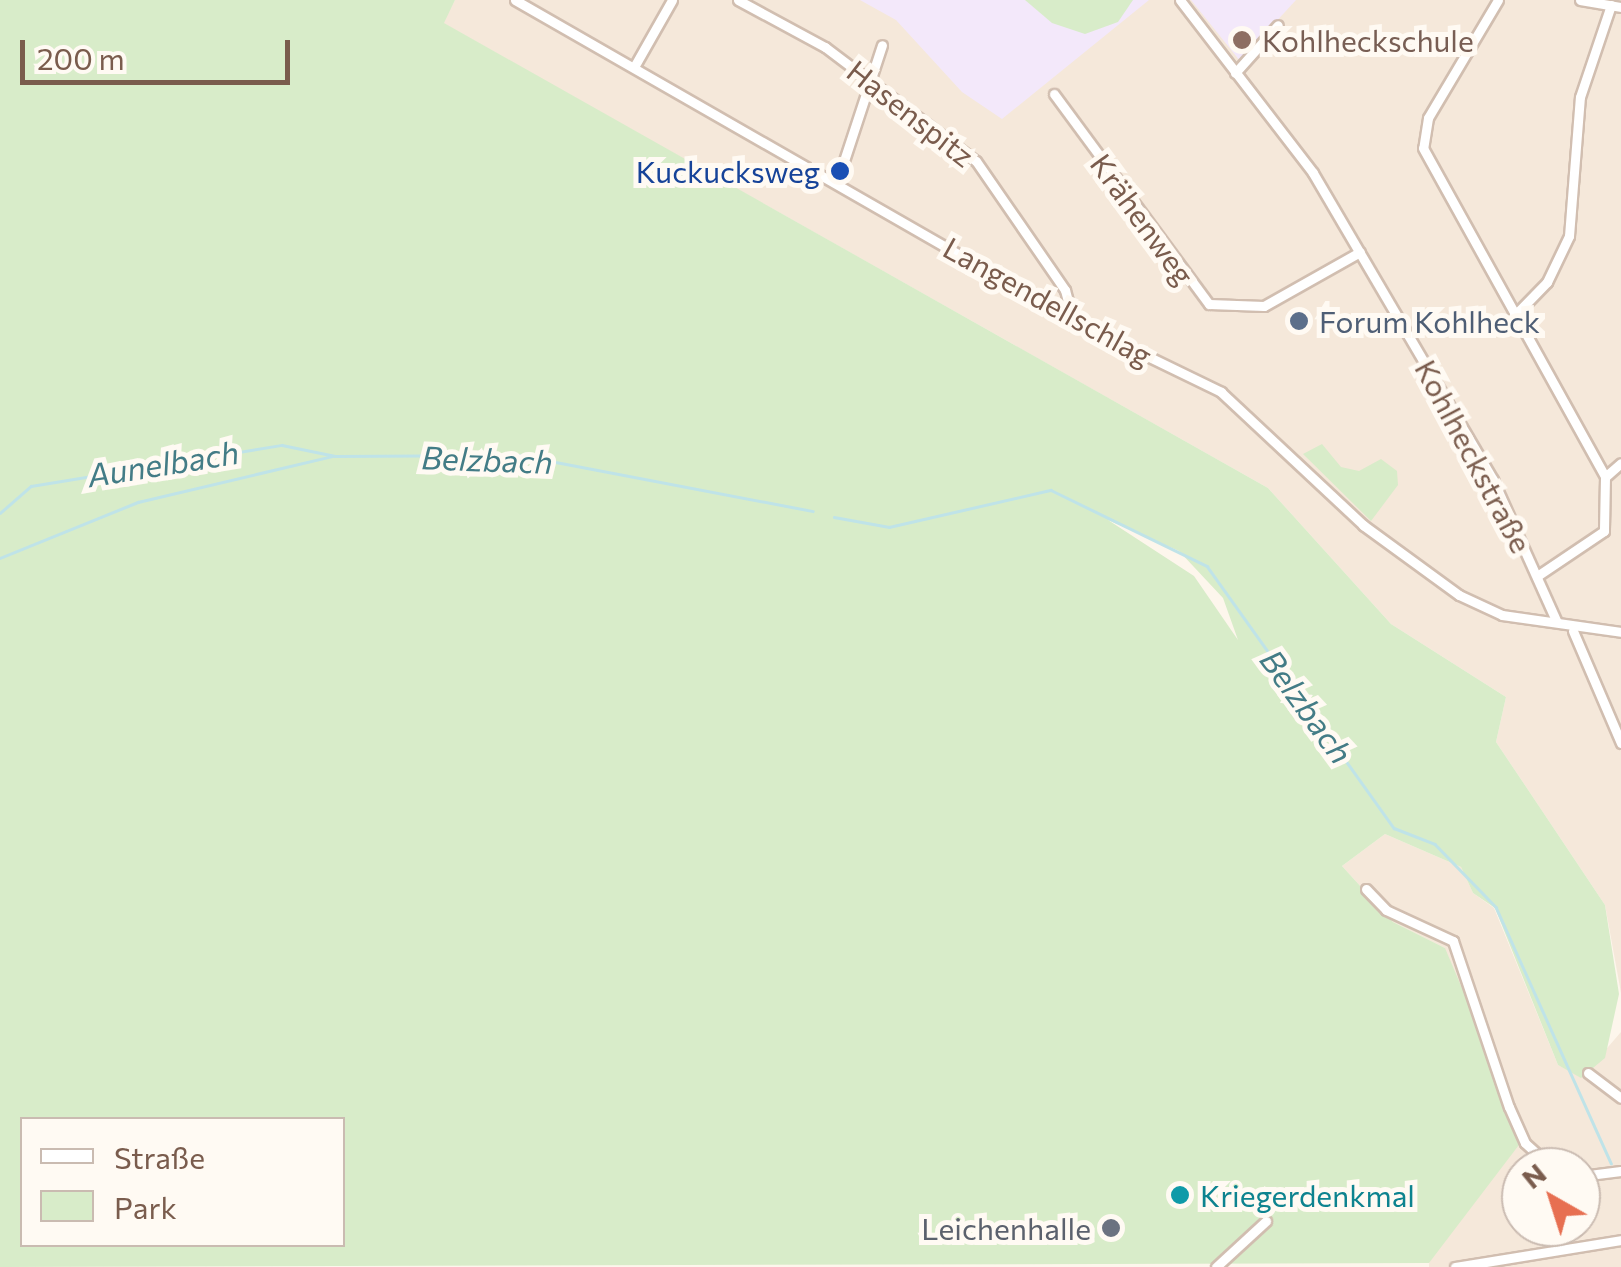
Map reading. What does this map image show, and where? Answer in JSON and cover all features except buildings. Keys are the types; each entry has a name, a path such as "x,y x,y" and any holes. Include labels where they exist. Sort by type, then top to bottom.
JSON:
{"street":[{"name":"Langendellschlag","path":"515,0 1073,320 1241,405 1363,525 1459,595 1502,614 1556,620"},
{"path":"634,67 672,0"},
{"name":"Hasenspitz","path":"738,0 825,47 868,86 976,161 1065,290 1073,320"},
{"name":"Kohlheckstraße","path":"1180,0 1360,252 1493,480 1556,620"},
{"path":"1498,0 1428,118 1423,148 1513,317 1605,477 1604,530 1537,576"},
{"path":"1513,317 1546,282 1569,236 1580,96 1616,6 1580,0"},
{"path":"1234,72 1278,25"},
{"path":"837,182 882,45"},
{"name":"Krähenweg","path":"1054,94 1210,304 1264,306 1360,252"},
{"path":"1605,477 1621,464"},
{"path":"1556,620 1573,631 1621,632"},
{"path":"1573,631 1621,743"},
{"path":"1366,890 1386,910 1453,941 1530,1147"},
{"path":"1588,1074 1621,1098"},
{"path":"1216,1267 1266,1221"},
{"path":"1455,1267 1621,1240"}],"shaded area":[{"path":"455,0 1621,0 1621,993 1605,905 1496,742 1506,697 1391,624 1268,488 443,23"},
{"path":"860,0 1149,0 1002,119 962,92 896,20"},
{"name":"Kohlheckschule","path":"1191,0 1296,0 1240,61"},
{"path":"1385,834 1461,867 1473,893 1494,908 1558,1065 1582,1077 1621,1032 1621,1267 1429,1267 1445,948 1393,922 1342,866"}],"green space":[{"path":"0,0 455,0 444,23 1268,488 1391,624 1506,697 1496,742 1605,905 1619,994 1605,1058 1581,1078 1558,1065 1495,908 1473,893 1461,867 1385,834 1342,866 1393,922 1445,948 1525,1137 1517,1147 1501,1147 1501,1168 1429,1263 0,1267","holes":["1108,520 1179,551 1223,598 1238,640 1194,576"]},
{"path":"1025,0 1133,0 1118,22 1085,34 1052,23"},
{"path":"1322,444 1341,467 1359,471 1381,459 1397,471 1398,485 1371,521 1303,454"}],"waterway":[{"name":"Belzbach","path":"0,513 31,486 282,445 335,456 519,455 813,511"},
{"name":"Aunelbach","path":"0,558 138,502 332,456"},
{"name":"Belzbach","path":"834,517 889,527 1051,490 1207,566 1394,828 1435,844 1496,907 1611,1163"}],"place":[{"name":"Kohlheckschule","path":"1242,40"},
{"name":"Kuckucksweg","path":"840,171"},
{"name":"Forum Kohlheck","path":"1299,321"},
{"name":"Kriegerdenkmal","path":"1180,1195"},
{"name":"Leichenhalle","path":"1111,1228"}]}
